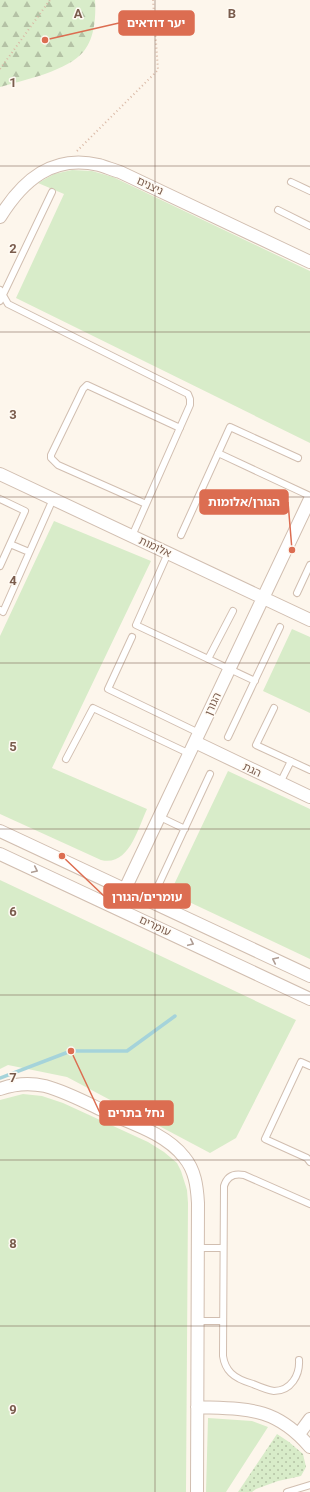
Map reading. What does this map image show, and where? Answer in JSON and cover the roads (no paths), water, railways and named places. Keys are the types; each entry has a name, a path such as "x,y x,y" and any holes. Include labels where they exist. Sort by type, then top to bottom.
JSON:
{"street":[{"name":"ניצנים","path":"0,217 24,185 36,175 65,163 88,163 100,165 120,172 310,262"},
{"name":"אלומות","path":"0,474 310,620"},
{"name":"הגורן","path":"116,908 308,506"},
{"name":"הגת","path":"197,738 310,798"},
{"name":"עומרים","path":"0,831 310,976"},
{"name":"עומרים","path":"0,854 310,999"},
{"path":"0,1089 22,1084 44,1086 67,1093 170,1144 184,1157 190,1166 197,1189 198,1203 196,1492"},
{"path":"197,1407 255,1410 276,1418 286,1424 299,1434 310,1446"},
{"path":"299,1434 310,1419"}],"lane":[{"path":"291,182 310,190"},
{"path":"52,192 1,295 8,304 184,390 190,399 190,405 132,536"},
{"path":"278,210 310,226"},
{"path":"146,504 58,465 51,458 51,455 83,388 87,385 180,428"},
{"path":"181,535 230,427 298,458"},
{"path":"218,453 310,496"},
{"path":"0,499 25,511 0,566"},
{"path":"0,610 3,612 53,499"},
{"path":"10,544 30,552"},
{"path":"168,553 136,625 255,681"},
{"path":"297,593 310,565"},
{"path":"208,659 233,612"},
{"path":"228,737 280,627"},
{"path":"132,637 108,689 197,738"},
{"path":"66,759 93,708 190,754"},
{"path":"274,708 256,745 310,770"},
{"path":"280,783 291,761"},
{"path":"158,886 210,774"},
{"path":"160,817 185,829"},
{"path":"310,1066 301,1062 265,1139 307,1158 310,1162"},
{"path":"299,1360 299,1368 295,1379 287,1388 273,1391 239,1379 230,1372 225,1363 223,1356 223,1192 226,1181 235,1174 244,1176 299,1202 310,1204"},
{"path":"197,1248 223,1248"},
{"path":"197,1321 223,1321"},
{"path":"287,1492 310,1484"}],"waterway":[{"path":"0,1078 71,1051 127,1051 175,1016"}],"place":[{"name":"יער דודאים","path":"45,40"},
{"name":"הגורן/אלומות","path":"292,550"},
{"name":"עומרים/הגורן","path":"62,856"},
{"name":"נחל בתרים","path":"71,1051"}]}
